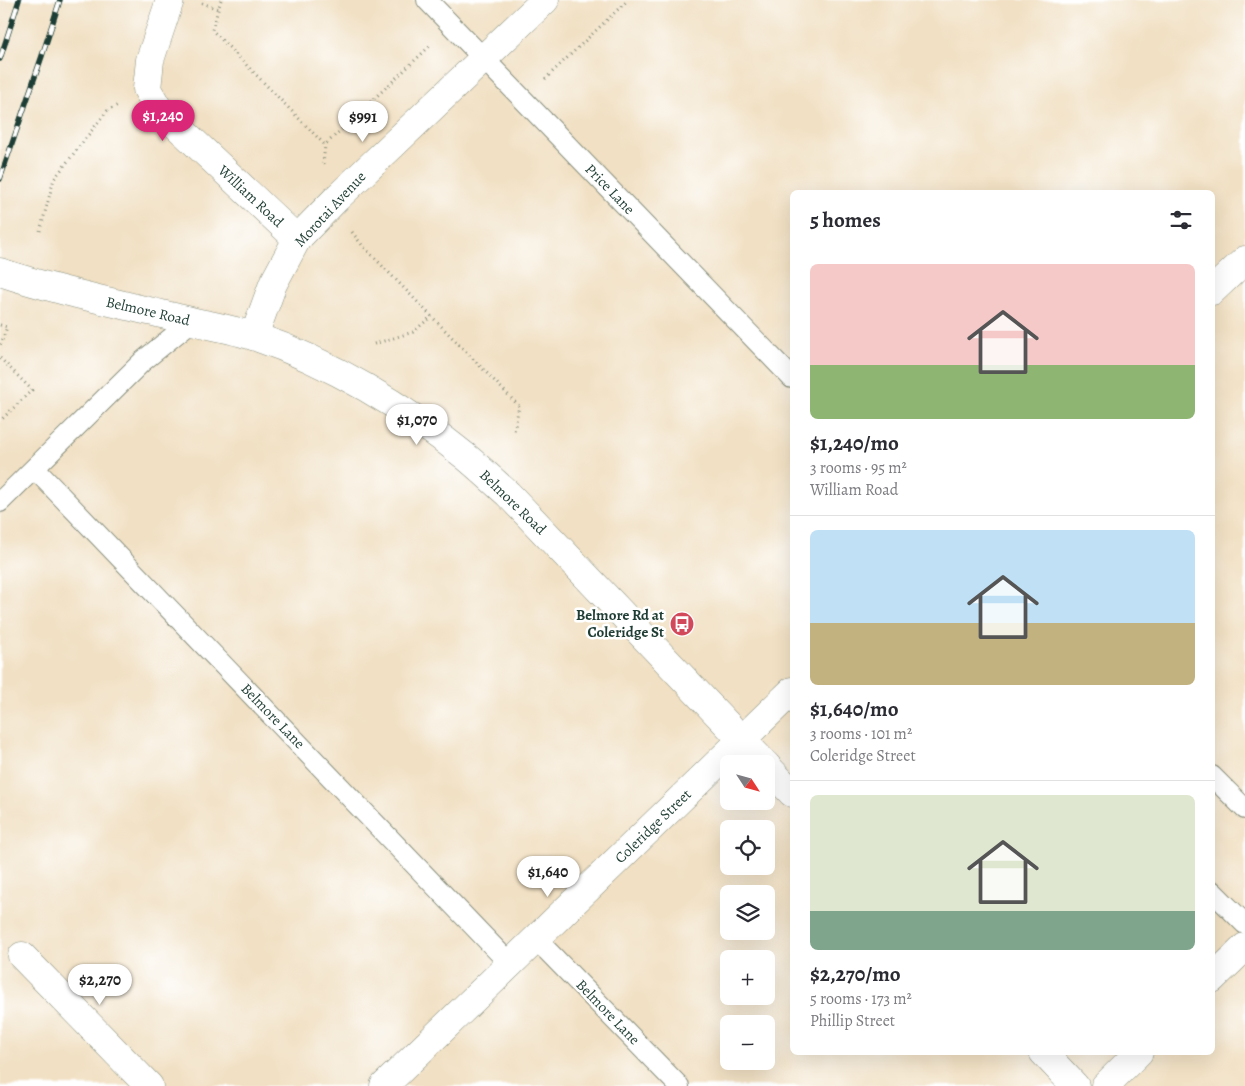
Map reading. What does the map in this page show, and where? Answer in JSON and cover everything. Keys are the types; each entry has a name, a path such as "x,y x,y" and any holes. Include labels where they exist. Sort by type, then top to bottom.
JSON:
{"street":[{"path":"147,89 150,60 170,0"},
{"name":"Morotai Avenue","path":"254,336 273,284 297,239 337,198 546,0"},
{"name":"William Road","path":"147,89 158,108 297,239"},
{"path":"1215,287 1245,260"},
{"name":"Belmore Road","path":"8,275 87,297 254,336 319,362 349,378 423,424 465,456 508,494 756,755"},
{"name":"Coleridge Street","path":"384,1086 790,693"},
{"name":"Belmore Road","path":"775,775 790,791"},
{"path":"1215,976 1245,947"},
{"path":"22,956 149,1086"},
{"path":"1045,1055 1075,1086"},
{"path":"1105,1086 1136,1055"}],"lane":[{"name":"Price Lane","path":"427,0 790,376"},
{"path":"0,502 143,361 192,321"},
{"name":"Belmore Lane","path":"35,469 510,964"},
{"path":"1215,779 1245,809"},
{"path":"1215,893 1245,924"},
{"name":"Belmore Lane","path":"536,939 680,1086"}],"path":[{"path":"221,0 212,30 325,145 452,26"},
{"path":"540,84 628,0"},
{"path":"40,231 54,179 108,111 147,89"},
{"path":"362,245 519,406 514,432"},
{"path":"374,344 413,332 432,316"},
{"path":"0,325 7,327 0,346"},
{"path":"0,358 32,390 0,421"}],"railway":[{"path":"0,59 19,0"},
{"path":"0,179 60,0"}],"place":[{"name":"Belmore Rd at Coleridge St","path":"682,624"}]}
